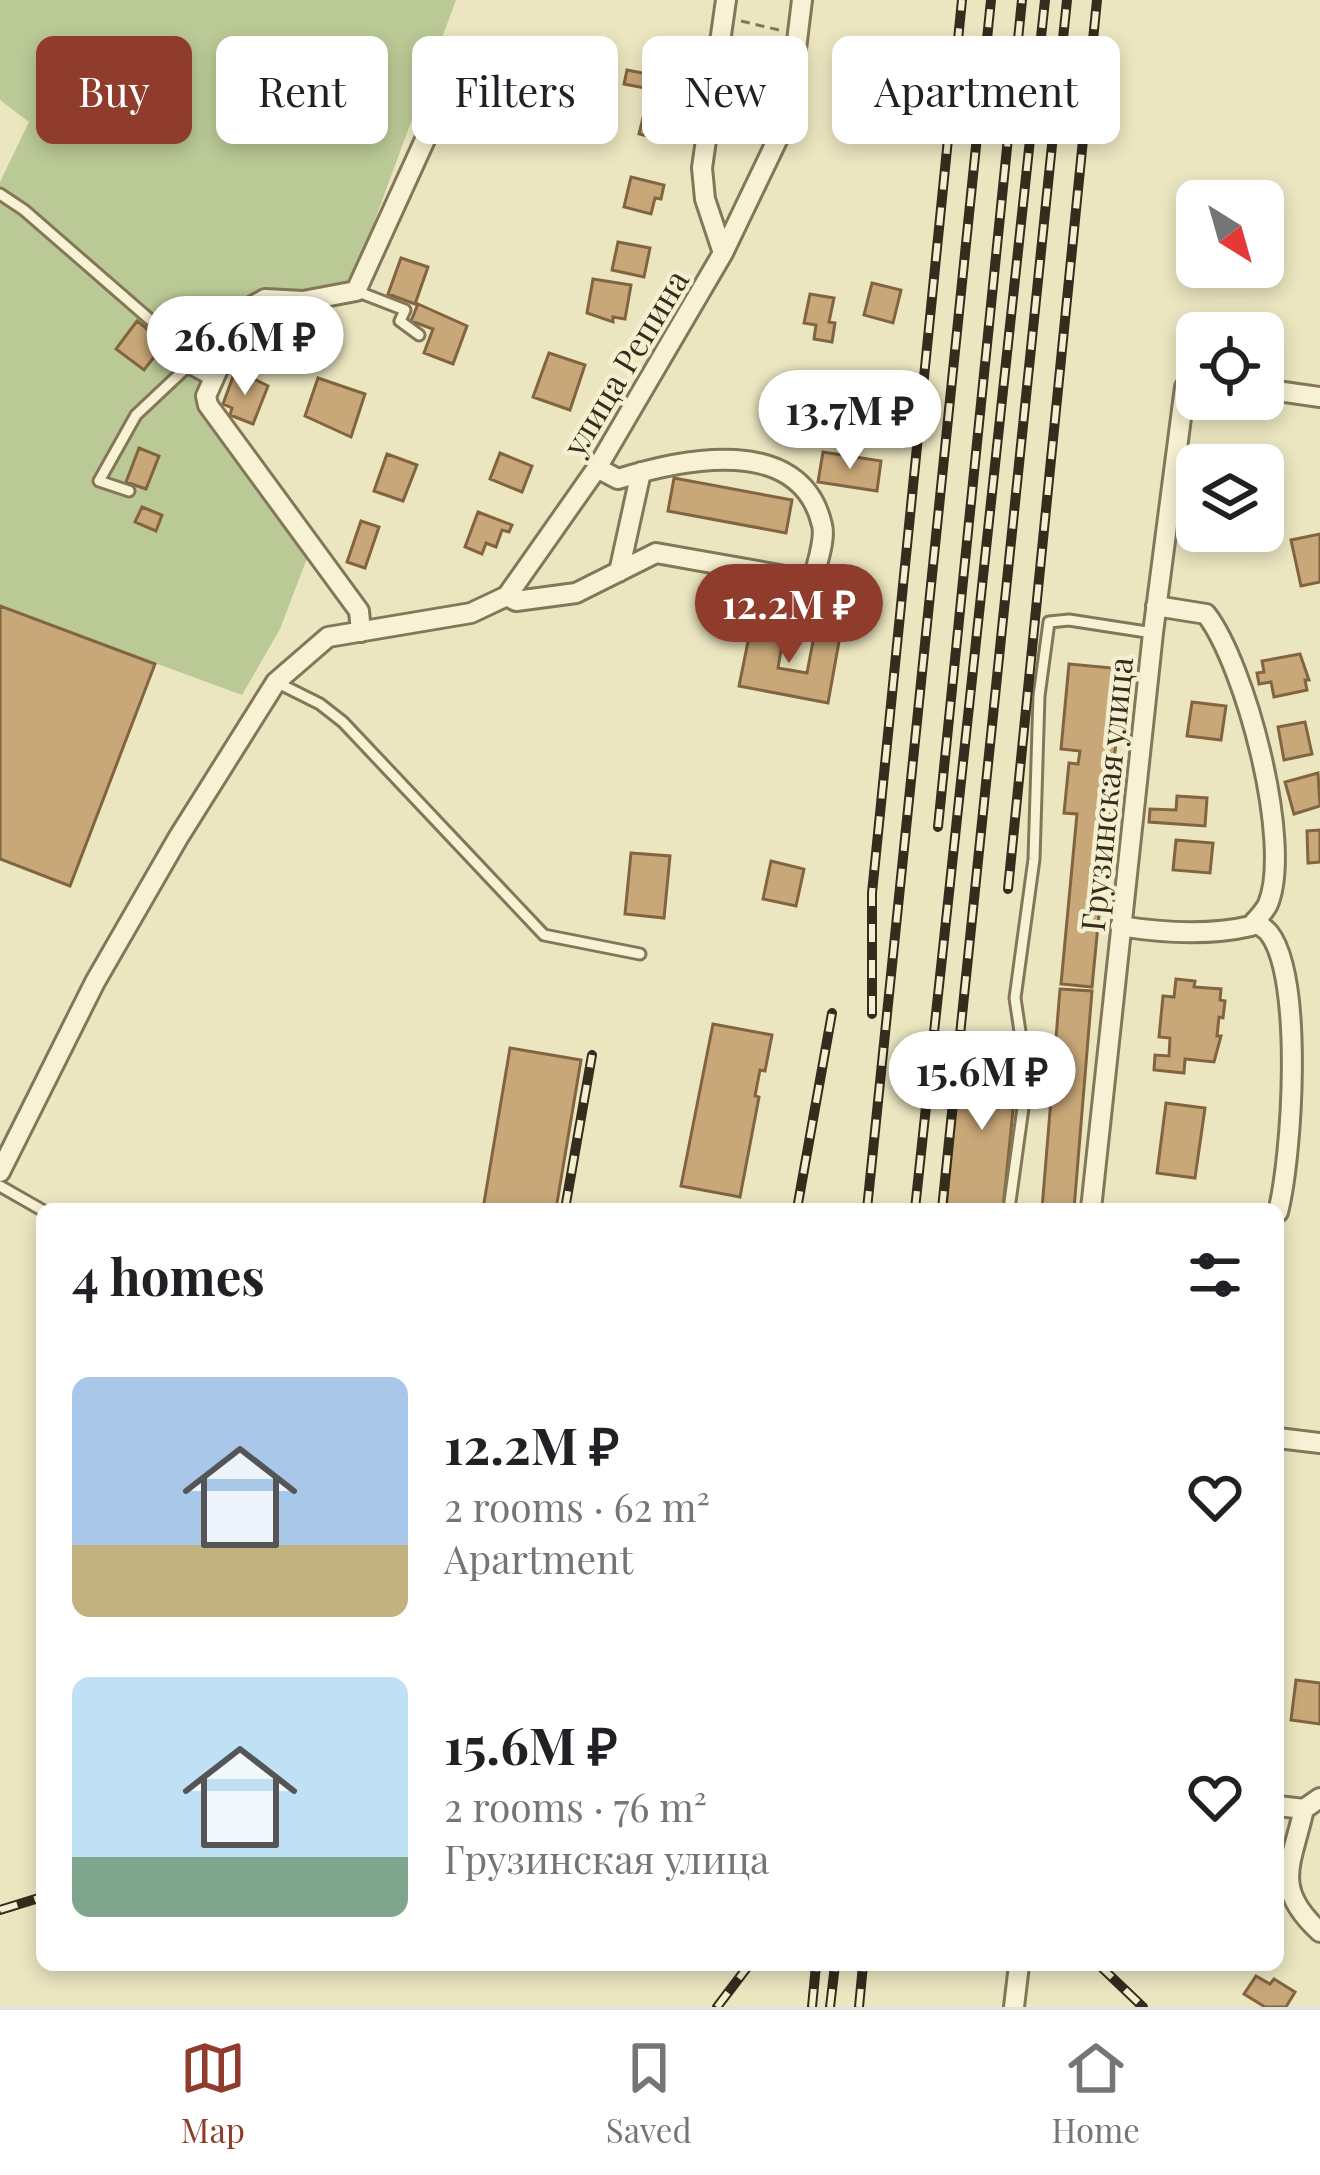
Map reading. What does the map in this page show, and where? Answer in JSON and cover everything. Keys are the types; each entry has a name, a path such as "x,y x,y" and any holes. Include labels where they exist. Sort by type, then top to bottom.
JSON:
{"street":[{"name":"улица Репина","path":"507,596 598,468 723,254 781,132 802,0"},
{"path":"723,254 705,199 702,168 724,8"},
{"path":"361,632 359,611 206,396 244,311 265,299 303,301 356,291 423,144"},
{"path":"1284,392 1320,397"},
{"name":"Грузинская улица","path":"1092,1203 1156,606 1186,420"},
{"path":"0,1172 95,982 178,838 276,682 328,637 471,614 507,596 516,601 576,593 656,554 813,581 824,528 806,491 772,466 703,459 618,479 598,468"},
{"path":"619,572 640,472"},
{"path":"1120,926 1163,932 1228,932 1251,926 1268,904 1276,836 1273,809 1230,655 1206,614 1156,606"},
{"path":"1255,921 1269,932 1281,958 1293,1059 1280,1203"},
{"path":"1284,1439 1320,1443"},
{"path":"1312,1803 1288,1882 1299,1913 1320,1932"},
{"path":"1014,2007 1018,1971"}],"lane":[{"path":"0,194 193,357 136,416 100,481 129,491"},
{"path":"356,291 405,310 400,321 419,335"},
{"path":"187,367 213,381"},
{"path":"1011,1203 1028,1079 1015,998 1034,859 1039,696 1049,622 1069,620 1153,633"},
{"path":"276,682 320,704 343,722 544,934 640,954"},
{"path":"0,1186 36,1207"}],"path":[{"path":"724,8 798,34"}],"green space":[{"path":"0,0 456,0 443,36 412,36 412,119 348,293 244,311 206,396 309,553 280,629 242,695 0,606 0,182 29,122 0,100"}],"building":[{"path":"627,70 642,73 642,87 624,84"},
{"path":"631,177 664,185 651,214 624,207"},
{"path":"618,242 650,248 644,277 612,270"},
{"path":"401,258 428,267 415,304 388,294"},
{"path":"593,279 631,285 625,319 613,317 613,322 587,313"},
{"path":"872,283 901,290 893,323 864,315"},
{"path":"810,294 834,298 829,322 835,323 832,342 814,339 816,325 804,323"},
{"path":"418,304 467,326 453,364 424,353 433,329 411,321"},
{"path":"137,321 165,343 144,370 116,349"},
{"path":"549,353 585,365 570,410 533,397"},
{"path":"234,374 268,386 253,424 230,415 232,408 223,404"},
{"path":"318,378 365,394 351,437 305,416"},
{"path":"139,448 159,456 146,489 126,482"},
{"path":"823,452 881,461 877,491 818,482"},
{"path":"500,453 532,466 522,492 490,479"},
{"path":"387,454 417,465 403,501 374,491"},
{"path":"674,478 792,500 786,533 668,511"},
{"path":"142,507 162,515 156,531 135,522"},
{"path":"478,512 512,525 509,532 502,530 496,547 486,543 482,554 465,547"},
{"path":"361,521 379,527 365,568 347,562"},
{"path":"1320,534 1320,582 1301,586 1291,540"},
{"path":"0,606 155,664 70,886 0,859"},
{"path":"751,627 784,633 778,668 807,673 815,631 840,636 828,703 739,686"},
{"path":"1300,654 1309,680 1305,680 1307,690 1274,697 1271,682 1259,684 1262,661"},
{"path":"1069,664 1123,669 1092,987 1061,984 1077,814 1064,813 1069,763 1078,764 1080,751 1061,749"},
{"path":"1192,702 1226,706 1221,740 1187,736"},
{"path":"1305,722 1312,754 1284,760 1278,727"},
{"path":"1318,773 1320,806 1294,814 1285,782"},
{"path":"1177,796 1207,798 1205,826 1149,822 1150,809 1176,810"},
{"path":"1320,830 1320,862 1308,863 1307,831"},
{"path":"1176,840 1213,843 1210,873 1173,870"},
{"path":"631,853 670,856 664,918 625,914"},
{"path":"771,861 804,869 796,906 763,899"},
{"path":"1176,979 1195,981 1194,987 1221,989 1220,1000 1225,1001 1214,1062 1185,1059 1184,1073 1154,1070 1155,1055 1169,1056 1170,1038 1159,1037 1163,996 1174,997"},
{"path":"1060,989 1092,991 1074,1203 1042,1203"},
{"path":"713,1024 772,1035 765,1071 760,1070 740,1197 681,1186"},
{"path":"510,1048 581,1060 557,1203 484,1203"},
{"path":"961,1055 1018,1061 1004,1203 947,1203"},
{"path":"1166,1103 1205,1108 1195,1178 1157,1173"},
{"path":"1296,1680 1320,1683 1320,1724 1291,1720"},
{"path":"1256,1976 1270,1984 1274,1979 1295,1992 1286,2007 1265,2007 1244,1994"}],"railway":[{"path":"872,1014 872,893 962,0"},
{"path":"868,1203 991,0"},
{"path":"938,827 1022,0"},
{"path":"916,1203 1045,0"},
{"path":"943,1203 1067,0"},
{"path":"1008,889 1097,0"},
{"path":"798,1203 832,1013"},
{"path":"566,1203 592,1055"},
{"path":"0,1910 36,1899"},
{"path":"717,2007 744,1971"},
{"path":"812,2007 815,1971"},
{"path":"830,2007 834,1971"},
{"path":"859,2007 862,1971"},
{"path":"1105,1971 1143,2007"}]}
